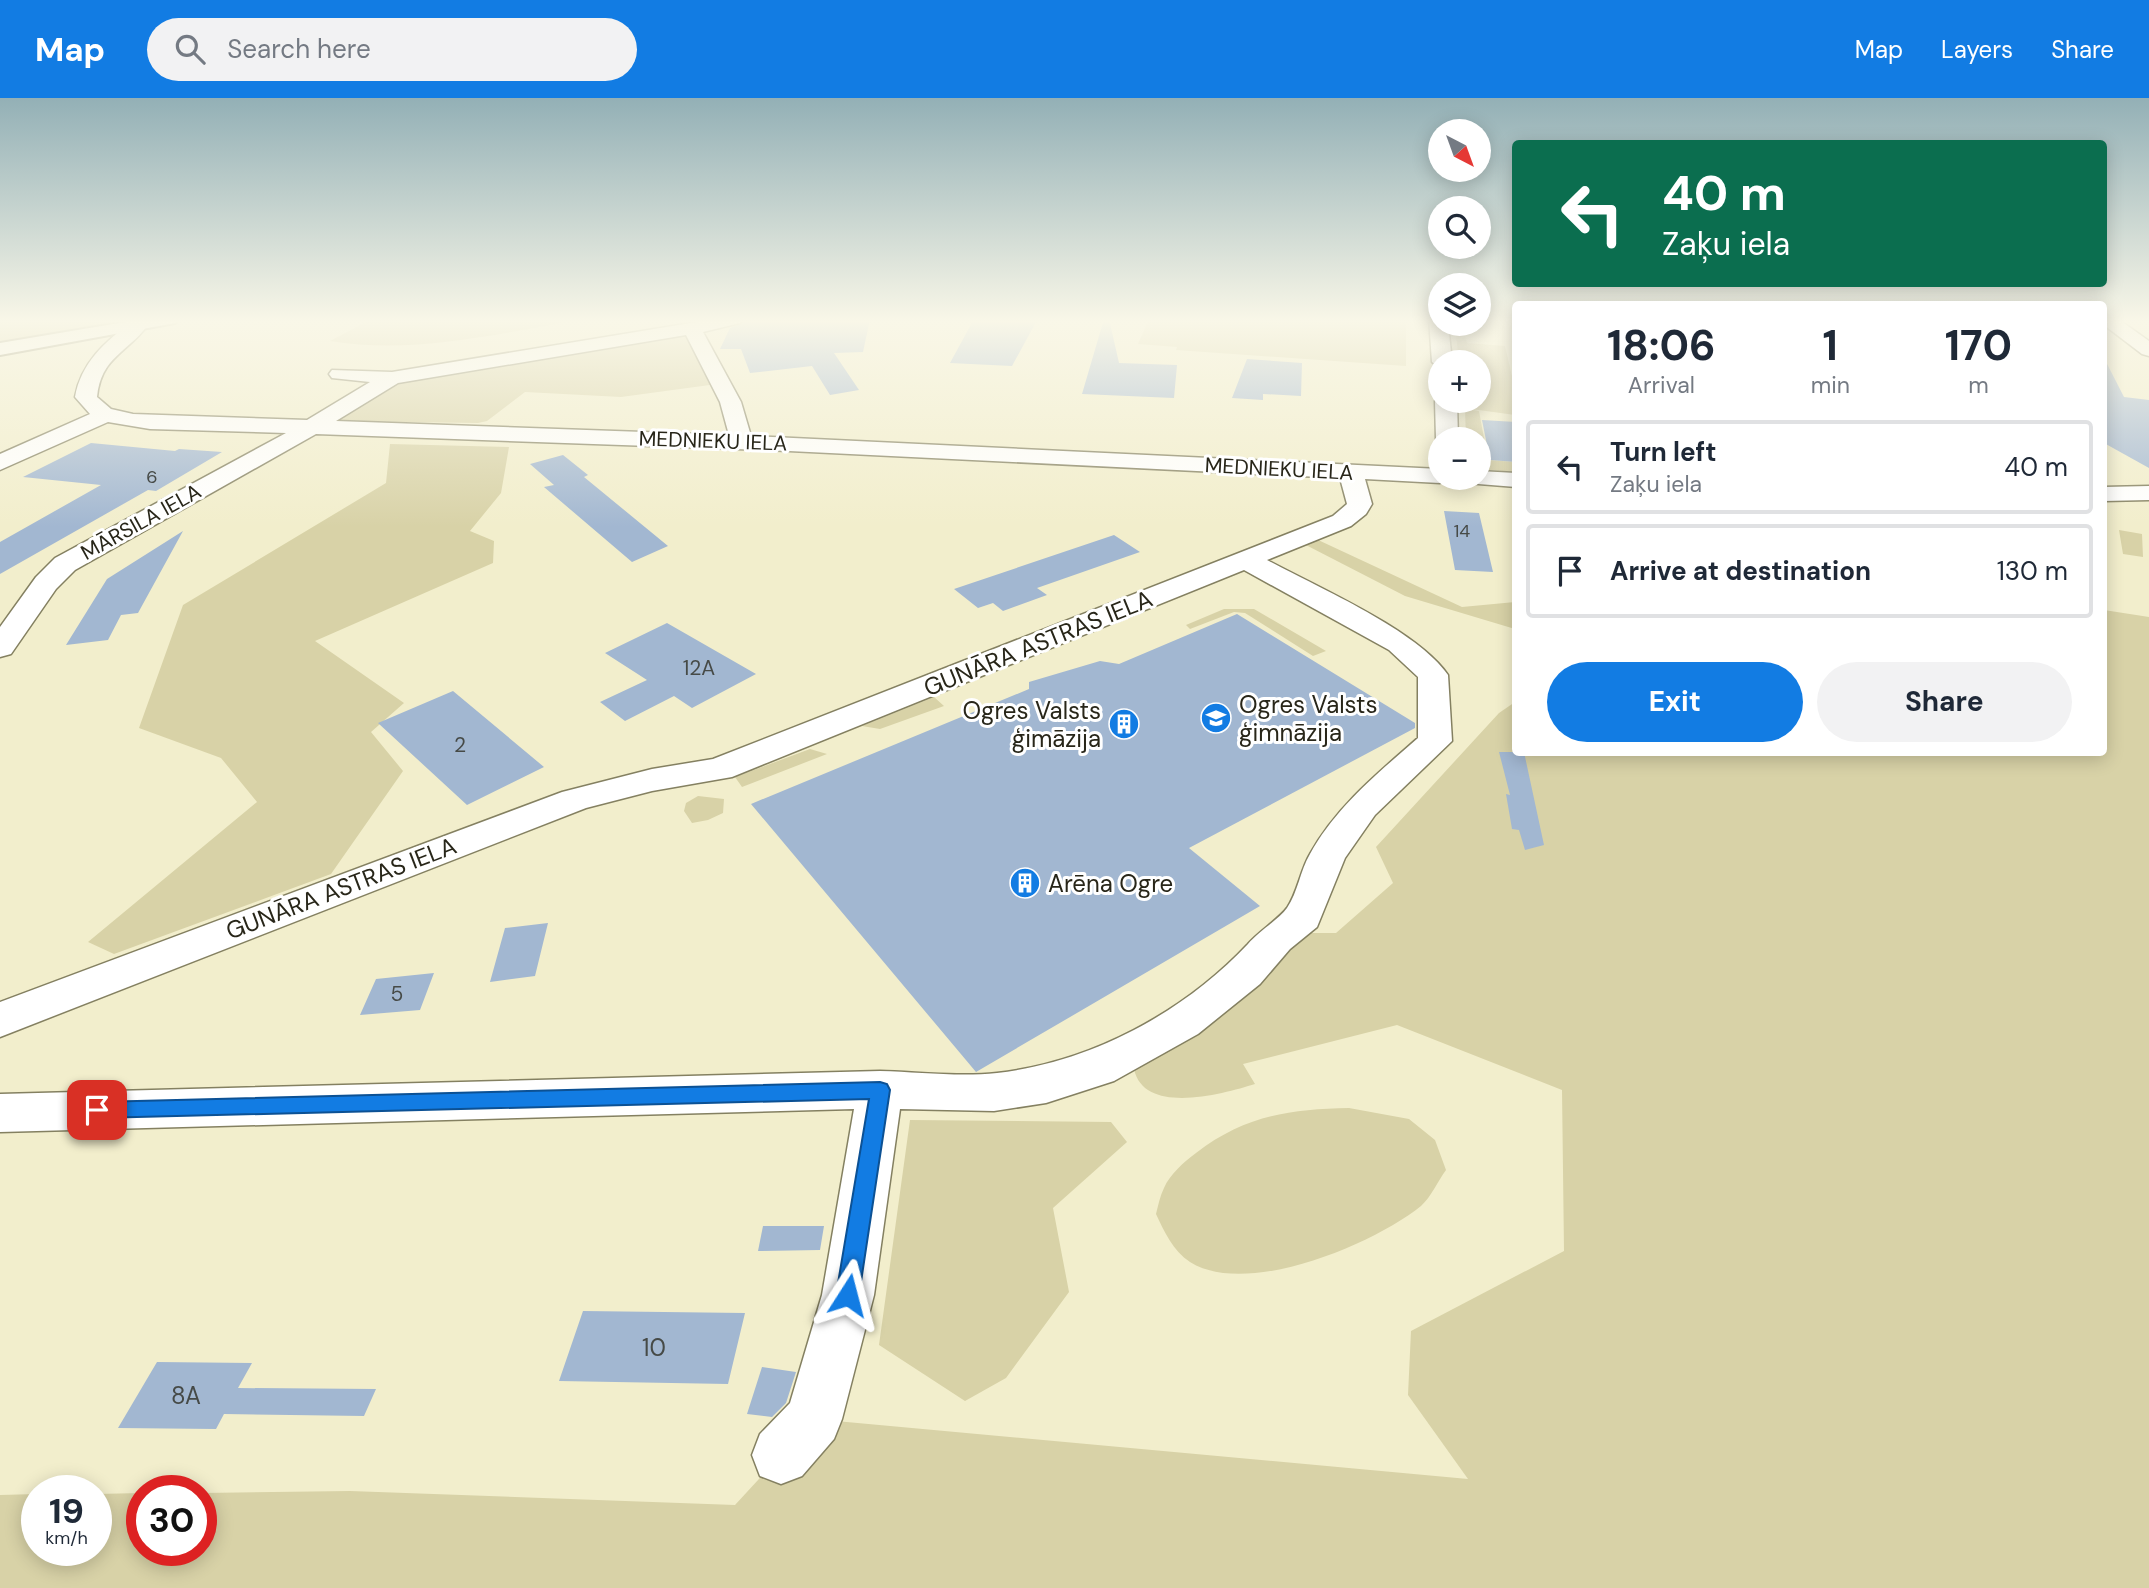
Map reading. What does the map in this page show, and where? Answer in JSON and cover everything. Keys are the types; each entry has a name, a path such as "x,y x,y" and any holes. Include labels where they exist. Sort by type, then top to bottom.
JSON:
{"street":[{"path":"87,389 86,397 92,407 106,415"},
{"name":"MĀRSILA IELA","path":"0,648 46,583 65,564 311,428 375,389"},
{"path":"724,389 742,432 740,442"},
{"path":"0,463 106,415"},
{"name":"MEDNIEKU IELA","path":"106,415 178,422 311,428 740,442 1352,479 1428,476"},
{"name":"GUNĀRA ASTRAS IELA","path":"0,1020 574,800 652,780 688,775 720,769 1342,521 1359,507 1360,494 1352,479 1342,491 1340,504 1326,515 712,756 688,775"},
{"path":"1491,479 1512,480"},
{"path":"2107,494 2149,492"},
{"path":"0,1113 880,1090 995,1092 1046,1084 1098,1068 1183,1023 1245,973 1276,939 1303,917 1327,856 1362,807 1435,741 1433,674 1401,644 1246,560"},
{"path":"782,1455 814,1419 848,1295 880,1090"}],"shaded area":[{"path":"388,389 684,389 621,397 525,392 487,421 478,423 333,421"},
{"path":"1491,389 1512,389 1512,415 1491,412"},
{"path":"1465,413 1479,413 1482,427 1466,427"},
{"path":"390,444 509,447 501,493 470,531 494,541 493,563 315,641 404,703 371,732 403,771 331,874 114,954 88,942 257,802 221,758 139,728 183,605 386,483"},
{"path":"1491,460 1512,462 1512,472 1491,470"},
{"path":"2119,530 2142,534 2143,557 2123,554"},
{"path":"1316,539 1462,607 1512,602 1512,628 1405,596 1302,543"},
{"path":"1224,609 1254,609 1326,651 1313,656 1245,613 1234,612 1190,629 1186,625"},
{"path":"2107,610 2149,617 2149,1588 0,1588 0,1495 21,1494 21,1566 112,1566 112,1494 126,1493 126,1566 217,1566 217,1493 350,1491 735,1505 814,1419 1468,1479 1408,1395 1411,1331 1564,1251 1562,1090 1397,1025 1243,1064 1255,1084 1205,1096 1168,1097 1153,1093 1141,1084 1134,1069 1280,953 1309,933 1336,933 1393,883 1376,847 1499,713 1512,704 1512,756 2107,756"},
{"path":"934,697 944,706 880,729 862,726"},
{"path":"810,749 827,754 742,787 735,777"},
{"path":"698,796 724,799 723,813 692,823 684,811 686,803"},
{"path":"1349,1108 1409,1119 1435,1140 1446,1170 1421,1206 1400,1221 1342,1250 1276,1270 1244,1274 1214,1271 1190,1262 1174,1246 1156,1214 1167,1183 1191,1157 1232,1130 1268,1117 1307,1110"},
{"path":"910,1120 1111,1122 1127,1142 1053,1208 1069,1292 1006,1378 965,1401 879,1345"}],"building":[{"path":"826,389 859,390 830,395"},
{"path":"1084,389 1175,389 1174,398 1082,394"},
{"path":"1236,389 1301,389 1301,396 1263,394 1263,400 1232,398"},
{"path":"2107,389 2120,389 2124,397 2149,400 2149,468 2107,445"},
{"path":"1482,420 1512,422 1512,462 1491,460 1491,427 1483,427"},
{"path":"91,443 175,451 222,452 156,491 148,490 0,574 0,542 101,485 23,477"},
{"path":"563,455 588,475 584,477 668,546 632,562 544,487 554,485 530,464"},
{"path":"1444,511 1479,513 1493,572 1455,570"},
{"path":"183,531 138,613 121,615 108,640 66,645 107,579"},
{"path":"1114,535 1140,552 1037,588 1047,595 1003,611 993,603 978,608 954,589"},
{"name":"Arēna Ogre","path":"1237,614 1415,723 1415,728 1189,848 1260,906 976,1072 751,804 1029,689 1029,682 1100,661 1119,664"},
{"path":"667,623 756,674 692,708 674,696 625,721 600,702 647,680 605,653"},
{"path":"453,691 544,767 467,805 378,723"},
{"path":"1499,752 1525,756 1544,845 1525,850 1519,830 1512,829 1506,794 1510,795"},
{"path":"548,923 535,976 490,982 505,928"},
{"path":"434,973 420,1010 360,1015 376,979"},
{"path":"763,1226 824,1226 820,1250 758,1251"},
{"path":"583,1311 745,1313 728,1384 559,1381"},
{"path":"157,1362 252,1363 238,1388 376,1389 364,1416 224,1414 216,1429 118,1428"},
{"path":"762,1367 796,1372 786,1403 772,1417 747,1414"}],"place":[{"name":"Ogres Valsts ģimnāzija","path":"1216,718"},
{"name":"Ogres Valsts ģimāzija","path":"1124,724"},
{"name":"Arēna Ogre","path":"1025,883"}],"route":[{"path":"97,1110 880,1090 848,1295"}]}
